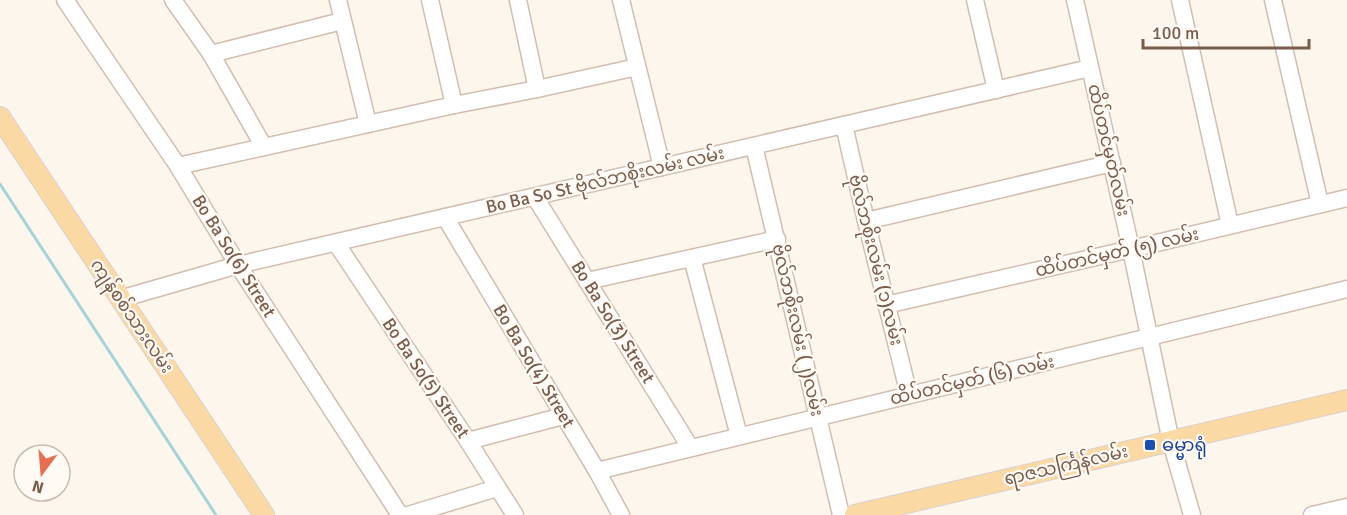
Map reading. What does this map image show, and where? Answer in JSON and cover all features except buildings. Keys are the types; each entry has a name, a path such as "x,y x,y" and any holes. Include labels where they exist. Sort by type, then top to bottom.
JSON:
{"main road":[{"name":"ကျန်စစ်သားလမ်း","path":"0,117 264,515"},
{"name":"ရာဇသင်္ကြန်လမ်း","path":"855,515 1347,400"}],"street":[{"name":"Bo Ba So(6) Street","path":"65,0 178,166 238,265 400,515"},
{"path":"173,0 211,54 264,147"},
{"path":"338,0 368,124"},
{"path":"430,0 454,105"},
{"path":"518,0 537,89"},
{"path":"621,0 662,167"},
{"path":"975,0 996,90"},
{"name":"ထိပ်တင်မှတ်လမ်း","path":"1075,0 1131,249 1171,442 1192,515"},
{"path":"1180,0 1230,225"},
{"path":"1273,0 1320,204"},
{"path":"211,54 342,21"},
{"path":"178,166 637,67"},
{"name":"Bo Ba So St ဗိုလ်ဘစိုးလမ်း လမ်း","path":"120,298 238,265 1090,68"},
{"name":"ဗိုလ်ဘစိုးလမ်း (၁)လမ်း","path":"844,125 909,395"},
{"name":"ဗိုလ်ဘစိုးလမ်း (၂)လမ်း","path":"754,146 841,515"},
{"path":"866,221 1112,163"},
{"name":"Bo Ba So(3) Street","path":"535,197 690,447"},
{"name":"ထိပ်တင်မှတ် (၅) လမ်း","path":"886,305 1347,198"},
{"name":"Bo Ba So(4) Street","path":"445,217 621,515"},
{"path":"587,281 777,239"},
{"name":"Bo Ba So(5) Street","path":"336,243 515,515"},
{"path":"692,258 739,436"},
{"name":"ထိပ်တင်မှတ် (၆) လမ်း","path":"597,471 1347,289"},
{"path":"468,441 563,416"},
{"path":"408,515 497,488"},
{"path":"1312,515 1347,507"}],"waterway":[{"path":"0,184 216,515"}],"place":[{"name":"ဓမ္မာရုံ","path":"1150,445"}]}
